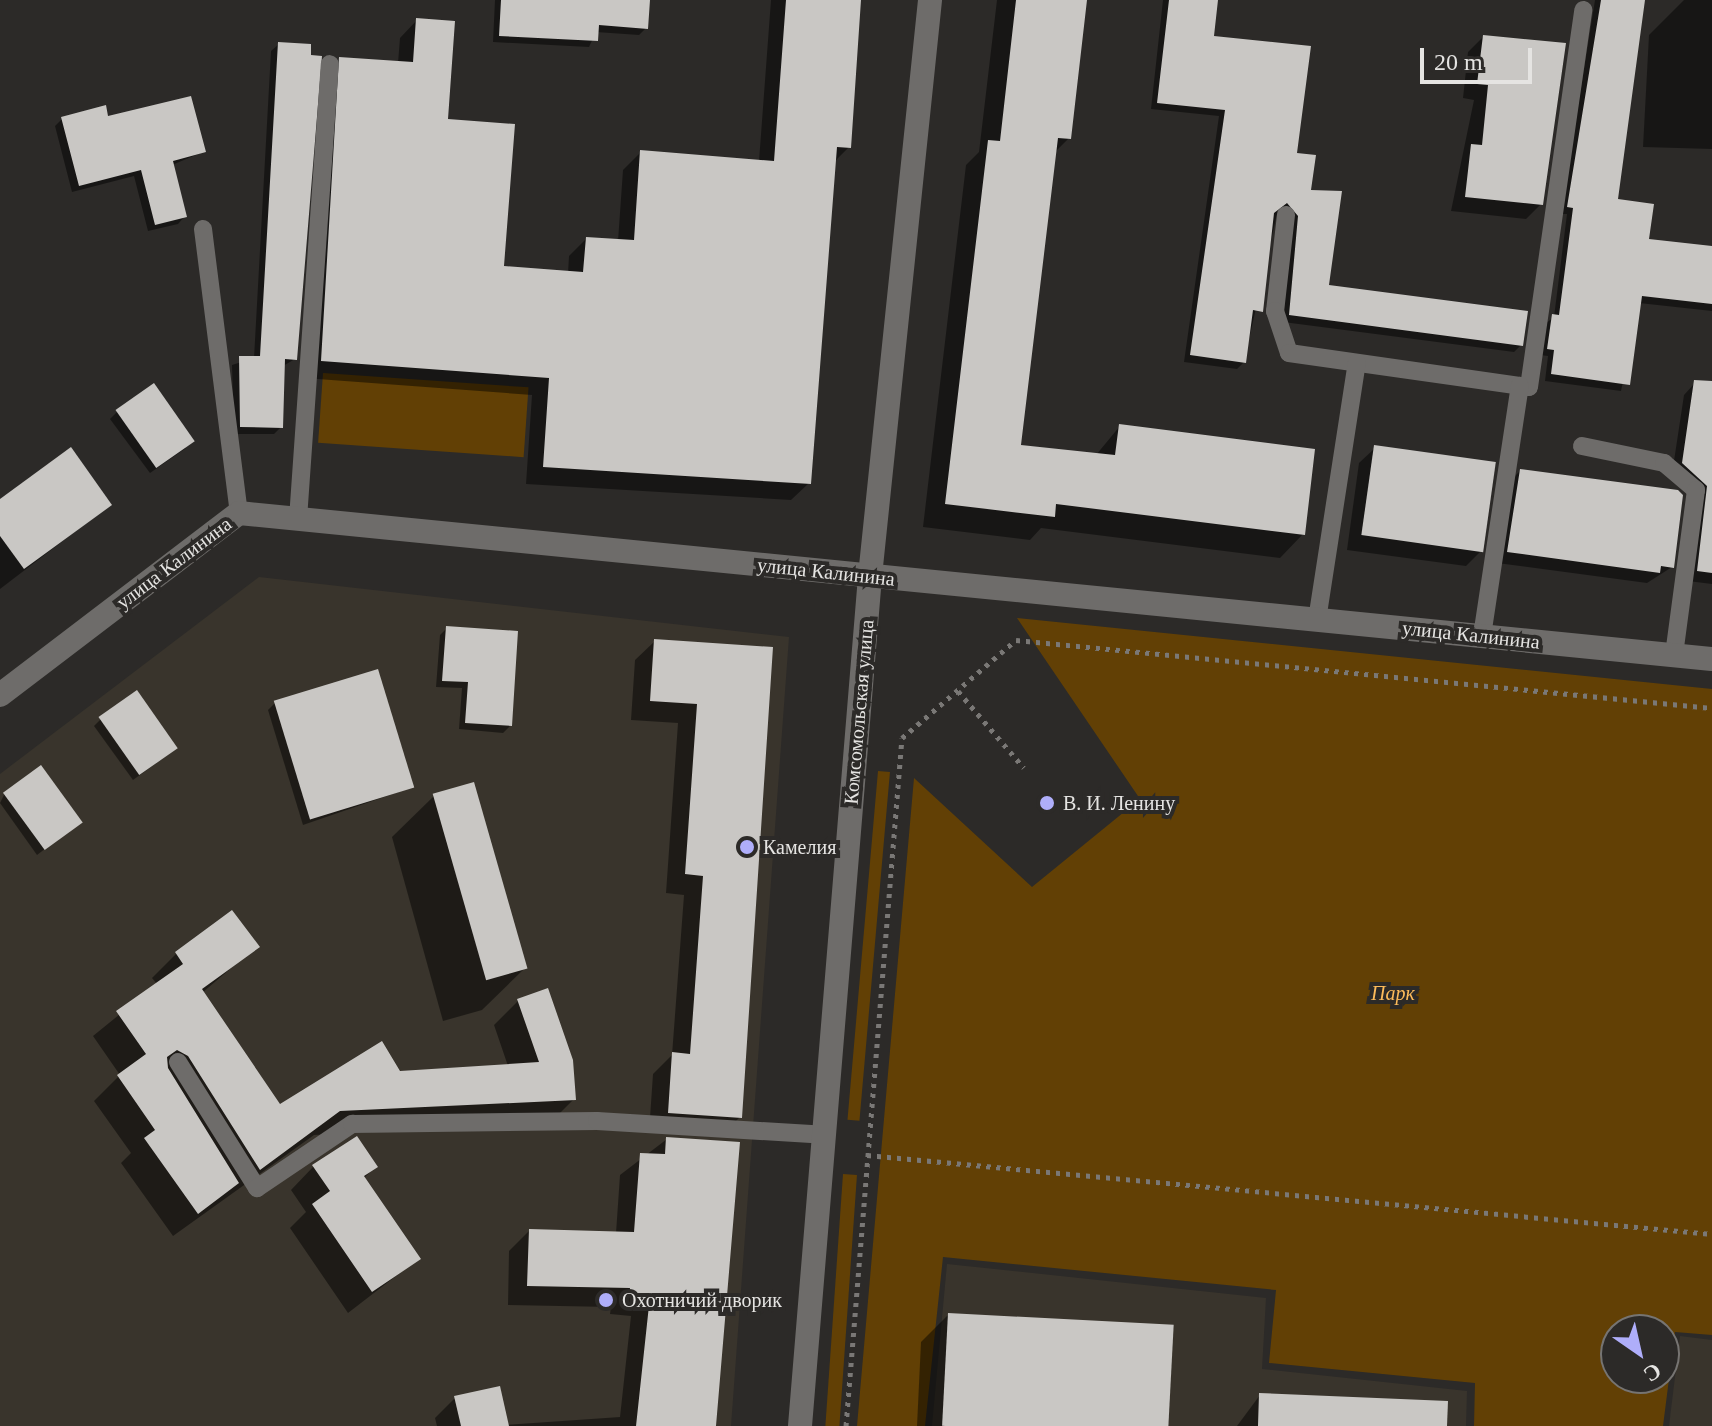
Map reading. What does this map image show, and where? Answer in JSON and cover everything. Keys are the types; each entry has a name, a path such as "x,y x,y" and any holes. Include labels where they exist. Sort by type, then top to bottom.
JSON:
{"street":[{"name":"Комсомольская улица","path":"800,1426 870,576 930,0"},
{"name":"улица Калинина","path":"0,695 239,513 1712,659"}],"lane":[{"path":"1286,215 1275,311 1289,353 1529,387 1583,10"},
{"path":"298,519 330,64"},
{"path":"203,229 239,513"},
{"path":"1317,620 1357,363"},
{"path":"1482,636 1520,386"},
{"path":"1582,446 1664,463 1696,490 1674,655"},
{"path":"178,1062 257,1188 352,1124 597,1121 824,1135"}],"path":[{"path":"846,1426 902,738 1016,640 1712,708"},
{"path":"958,691 1024,768"},
{"path":"867,1155 1712,1234"}],"shaded area":[{"path":"259,577 789,637 731,1426 0,1426 0,774"},
{"path":"947,1264 1266,1298 1262,1369 1467,1391 1466,1426 932,1426"},
{"path":"1680,1336 1712,1340 1712,1426 1669,1426 1673,1394 1680,1394"}],"green space":[{"path":"323,373 528,387 524,457 318,443"},
{"name":"Парк","path":"1017,618 1712,689 1712,1335 1680,1332 1680,1314 1600,1314 1600,1394 1667,1394 1663,1426 1474,1426 1475,1383 1269,1363 1276,1290 943,1257 925,1426 857,1426 914,778 1032,887 1140,799"},
{"path":"878,771 890,772 859,1121 847,1120"},
{"path":"843,1174 857,1175 839,1426 825,1426"}],"building":[{"path":"501,0 650,0 648,29 599,25 598,41 499,36"},
{"path":"786,0 861,0 851,148 837,147 811,484 543,467 549,378 321,361 339,57 413,62 416,18 455,21 448,119 515,124 504,266 583,272 586,237 634,240 640,150 774,161"},
{"path":"1016,0 1087,0 1071,139 1058,138 1021,445 1115,455 1119,424 1315,449 1305,535 1056,504 1055,517 945,504 988,140 1000,141"},
{"path":"1169,0 1218,0 1214,36 1311,46 1297,153 1316,155 1311,190 1342,191 1329,285 1528,311 1523,346 1289,315 1298,216 1287,203 1274,213 1263,312 1253,310 1246,363 1190,355 1225,110 1157,103"},
{"path":"1601,0 1645,0 1618,199 1654,204 1649,239 1712,246 1712,304 1642,296 1630,385 1551,374 1554,350 1547,349 1552,314 1559,315 1573,208 1567,207"},
{"path":"1483,35 1566,43 1543,205 1465,197 1471,144 1482,145 1488,85 1477,84"},
{"path":"278,42 311,44 311,55 322,56 297,360 285,359 283,428 240,427 239,356 260,356"},
{"path":"191,96 206,152 173,161 187,217 155,225 141,170 79,186 61,117 106,105 108,116"},
{"path":"1694,380 1712,381 1712,573 1697,571 1707,486 1682,463"},
{"path":"154,383 195,441 156,468 115,410"},
{"path":"1374,445 1496,462 1483,552 1361,535"},
{"path":"71,447 112,505 24,569 0,536 0,499"},
{"path":"1520,469 1678,490 1683,495 1674,568 1661,566 1660,573 1507,552"},
{"path":"446,626 518,631 512,726 465,723 468,682 442,681"},
{"path":"654,639 773,647 742,1118 668,1113 672,1052 690,1054 703,876 685,874 697,704 650,701"},
{"path":"378,669 414,788 310,819 274,701"},
{"path":"137,690 178,748 139,775 98,717"},
{"path":"41,765 83,822 45,850 3,793"},
{"path":"474,782 527,968 486,980 433,794"},
{"path":"232,910 260,947 202,989 280,1104 382,1041 400,1071 539,1062 517,999 548,988 573,1060 576,1100 340,1111 260,1170 188,1056 177,1050 167,1057 168,1068 239,1183 198,1214 144,1138 155,1130 117,1075 146,1054 116,1011 183,964 175,952"},
{"path":"357,1136 378,1167 364,1176 421,1259 372,1292 312,1204 330,1191 312,1165"},
{"path":"666,1137 740,1142 716,1426 636,1426 650,1296 629,1294 630,1288 527,1286 529,1229 634,1232 640,1153 665,1154"},
{"path":"948,1313 1174,1325 1168,1426 942,1426"},
{"path":"500,1386 509,1426 461,1426 454,1396"},
{"path":"1259,1393 1448,1401 1447,1426 1258,1426"}],"place":[{"name":"В. И. Ленину","path":"1047,803"},
{"name":"Камелия","path":"747,847"},
{"name":"Охотничий дворик","path":"606,1300"}]}
